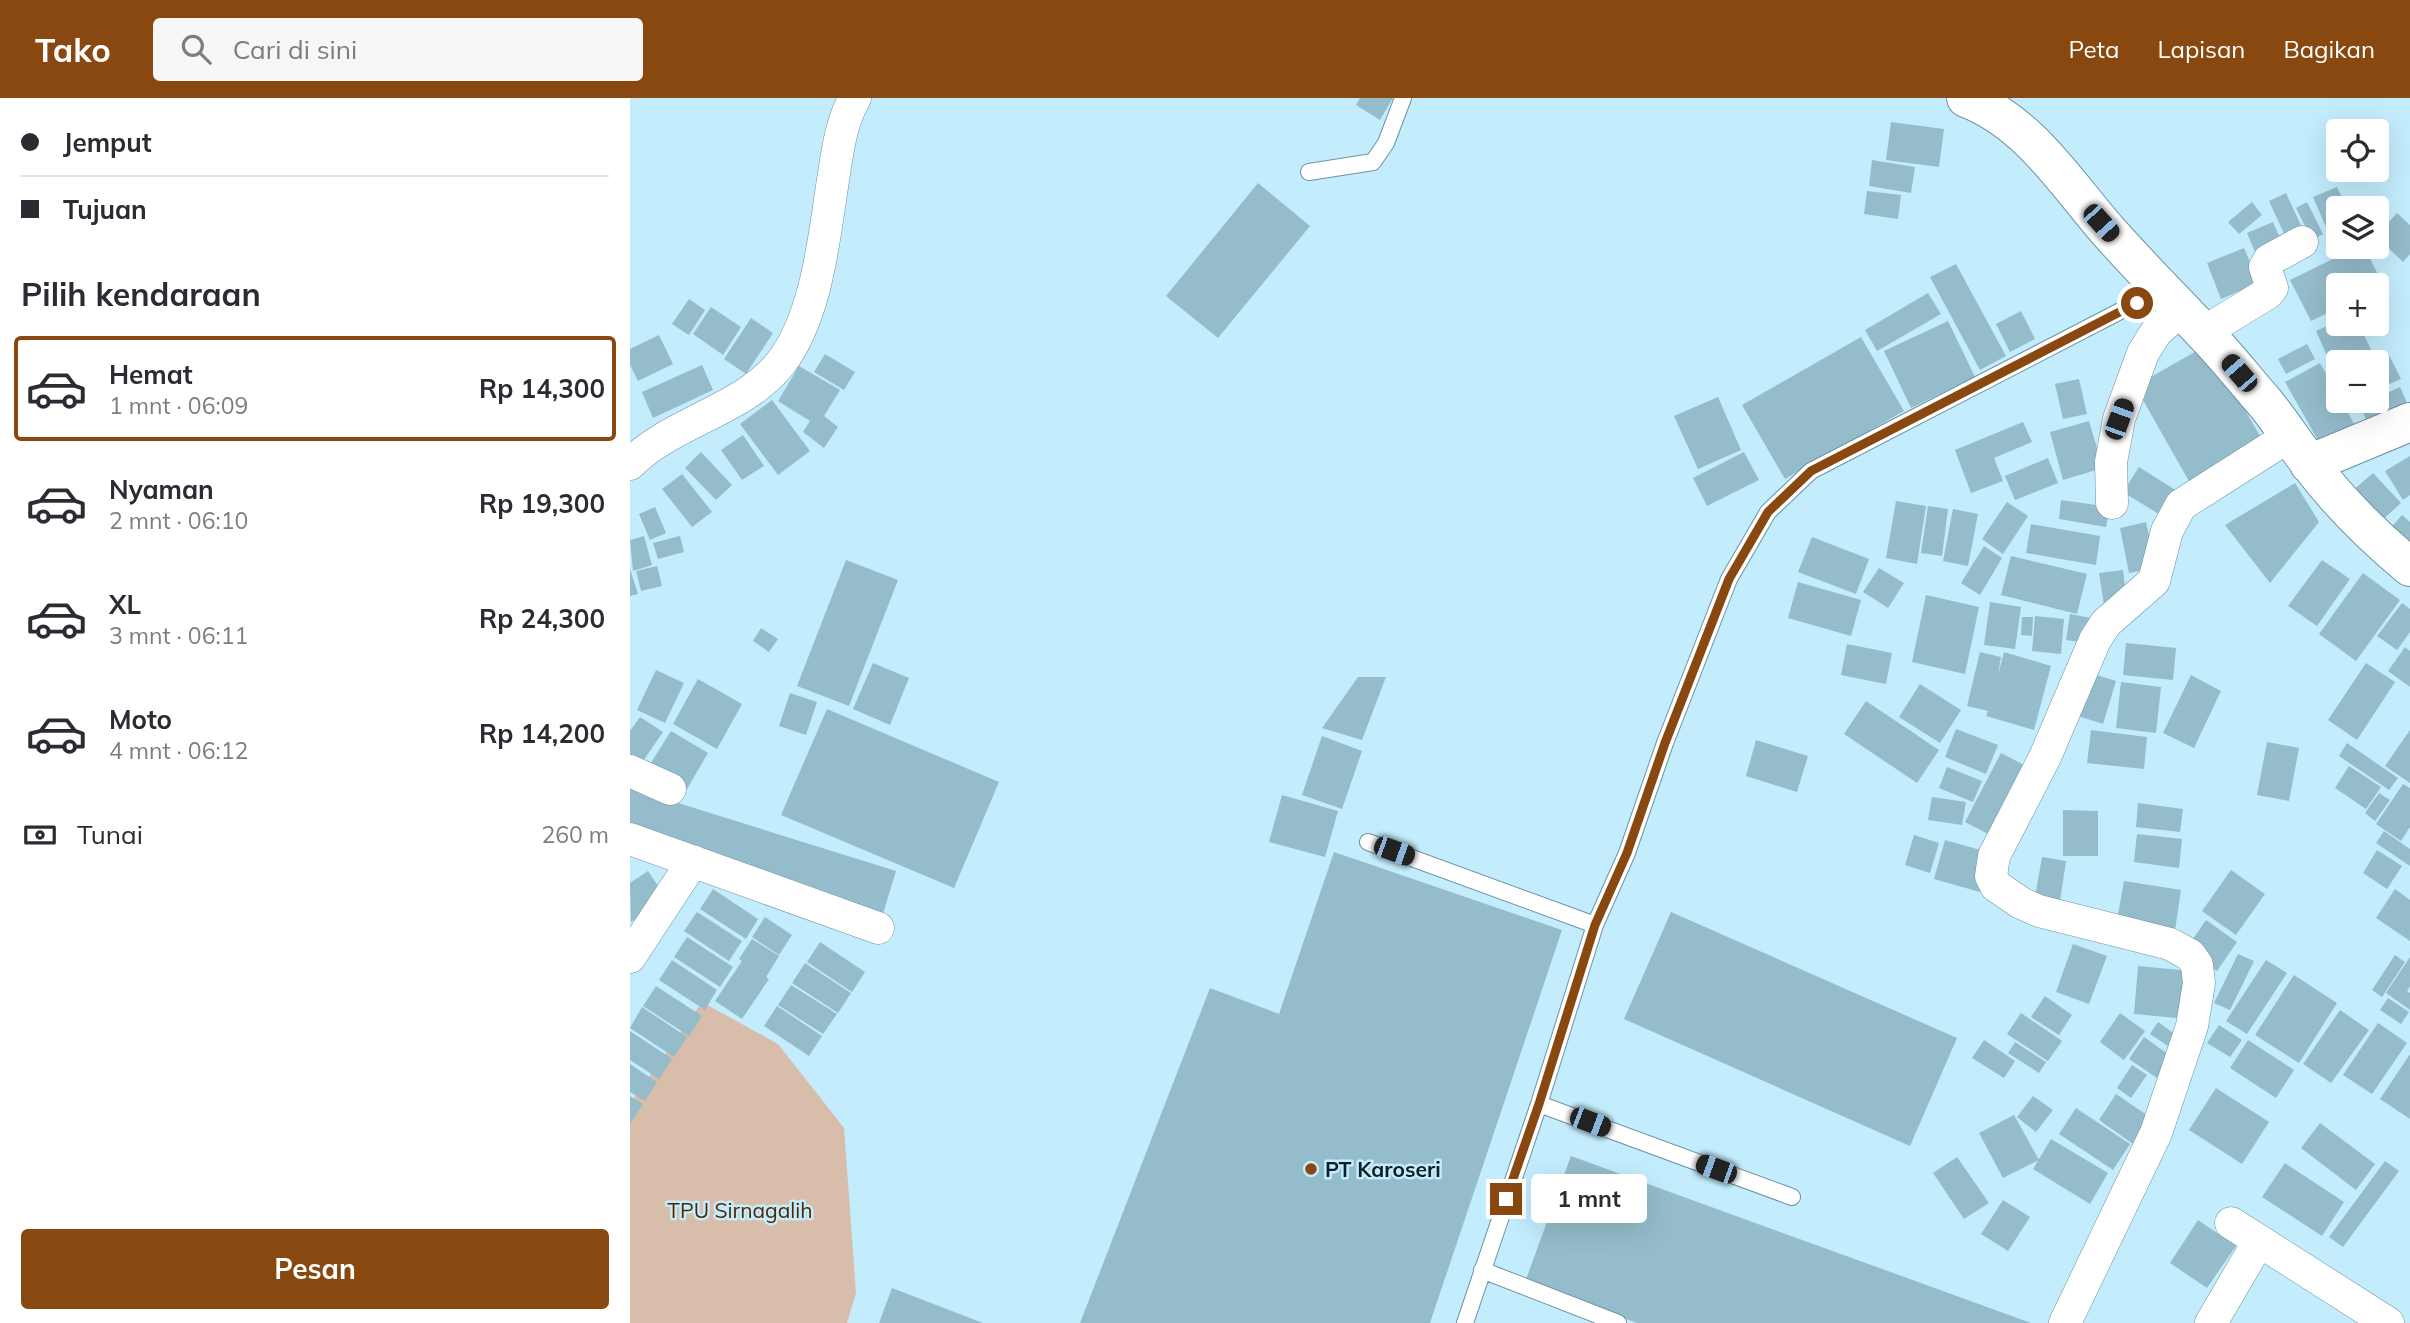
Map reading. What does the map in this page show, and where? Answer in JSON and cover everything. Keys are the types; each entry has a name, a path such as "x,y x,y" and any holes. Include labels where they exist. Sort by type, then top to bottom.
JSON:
{"street":[{"path":"630,464 640,454 703,416 760,386 782,361 817,284 837,153 855,98"},
{"path":"1966,98 1983,104 2014,124 2050,161 2182,311 2371,534 2410,567"},
{"path":"2112,503 2110,462 2119,419 2143,354 2156,332 2182,311 2273,288 2265,267 2269,260 2302,242"},
{"path":"2065,1323 2156,1133 2192,1026 2199,983 2197,965 2190,955 2170,944 2039,911 2021,903 1996,886 1991,876 1994,856 2045,757 2095,640 2106,623 2154,581 2167,531 2181,505 2300,449 2410,422"},
{"path":"630,771 670,789"},
{"path":"630,839 878,929"},
{"path":"630,957 693,861"},
{"path":"2231,1223 2388,1323"},
{"path":"2211,1323 2259,1241"}],"lane":[{"path":"1309,172 1373,162 1386,143 1403,98"},
{"path":"1465,1323 1539,1104 1595,925 1627,853 1665,743 1729,579 1768,512 1811,471 2182,311"},
{"path":"1368,842 1595,925"},
{"path":"1539,1104 1792,1197"},
{"path":"1482,1270 1618,1323"}],"green space":[{"name":"TPU Sirnagalih","path":"702,1002 778,1044 844,1128 856,1293 847,1323 630,1323 630,1104"}],"building":[{"path":"1360,98 1393,98 1380,120 1356,105"},
{"path":"1891,122 1944,129 1939,167 1886,160"},
{"path":"1872,160 1915,167 1911,193 1869,186"},
{"path":"1258,183 1310,226 1218,338 1166,296"},
{"path":"2337,187 2341,196 2326,196 2326,227 2313,197"},
{"path":"1867,191 1901,195 1898,219 1864,214"},
{"path":"2286,193 2304,232 2287,240 2269,201"},
{"path":"2252,202 2262,215 2239,234 2228,222"},
{"path":"2307,202 2323,234 2312,240 2296,208"},
{"path":"2397,213 2410,225 2410,254 2403,262 2389,249 2389,222"},
{"path":"2273,222 2284,247 2258,259 2247,233"},
{"path":"2244,248 2259,283 2221,299 2207,263"},
{"path":"2333,259 2370,259 2377,273 2326,273 2326,314 2311,321 2290,280"},
{"path":"1956,264 2006,356 1980,370 1930,277"},
{"path":"1928,293 1941,314 1877,351 1865,330"},
{"path":"689,299 705,310 689,335 672,324"},
{"path":"711,307 741,327 723,355 693,334"},
{"path":"2021,311 2035,339 2010,352 1996,324"},
{"path":"751,318 773,333 746,374 724,359"},
{"path":"1948,321 1975,377 1911,408 1884,351"},
{"path":"2326,326 2326,336 2365,336 2371,350 2326,350 2326,353 2316,331"},
{"path":"659,335 673,364 638,381 630,365 630,349"},
{"path":"1861,337 1904,411 1785,479 1742,405"},
{"path":"2307,344 2315,359 2286,374 2278,359"},
{"path":"2207,345 2263,441 2190,483 2135,386"},
{"path":"825,354 855,372 844,390 814,372"},
{"path":"2389,355 2401,379 2389,384"},
{"path":"2320,363 2326,374 2326,413 2348,413 2355,425 2320,444 2285,382"},
{"path":"702,365 713,390 653,418 642,392"},
{"path":"799,366 840,390 824,416 838,427 824,448 803,432 810,421 778,401"},
{"path":"2079,379 2087,414 2063,419 2055,384"},
{"path":"2400,387 2408,405 2389,413 2389,392"},
{"path":"1718,397 1741,450 1698,469 1674,416"},
{"path":"772,400 810,451 778,475 740,424"},
{"path":"2363,413 2389,413 2367,422"},
{"path":"2089,421 2103,468 2063,480 2050,432"},
{"path":"2023,422 2032,442 1994,458 2003,481 1971,493 1955,450"},
{"path":"743,435 764,466 742,480 721,450"},
{"path":"701,452 732,485 716,500 685,468"},
{"path":"1744,452 1759,480 1707,506 1693,478"},
{"path":"2410,456 2410,495 2403,500 2385,471"},
{"path":"2048,458 2058,483 2015,500 2005,476"},
{"path":"2139,467 2185,496 2170,521 2123,492"},
{"path":"2373,473 2401,503 2379,523 2351,492"},
{"path":"682,474 712,512 692,527 662,489"},
{"path":"2295,483 2319,522 2270,583 2225,525"},
{"path":"2061,500 2110,507 2106,527 2059,519"},
{"path":"1896,501 1926,506 1917,564 1886,558"},
{"path":"2007,502 2028,516 2003,554 1982,539"},
{"path":"1928,506 1948,509 1942,556 1921,553"},
{"path":"655,507 666,533 650,540 639,514"},
{"path":"1953,509 1978,514 1968,566 1943,561"},
{"path":"2402,515 2410,522 2410,553 2387,532"},
{"path":"2146,522 2156,568 2129,573 2120,528"},
{"path":"2031,524 2100,536 2096,565 2026,553"},
{"path":"644,536 652,565 633,571 630,540"},
{"path":"680,536 684,552 658,559 653,543"},
{"path":"1812,537 1869,559 1856,594 1798,572"},
{"path":"1984,546 2002,558 1980,595 1961,583"},
{"path":"2011,556 2087,574 2077,614 2001,595"},
{"path":"846,560 898,580 849,706 797,686"},
{"path":"2322,560 2350,579 2317,626 2288,606"},
{"path":"657,566 662,586 641,591 636,571"},
{"path":"1879,568 1904,583 1888,608 1863,592"},
{"path":"630,569 638,594 630,596"},
{"path":"2123,570 2127,603 2104,605 2099,573"},
{"path":"2363,573 2400,600 2356,661 2319,634"},
{"path":"1798,582 1861,600 1851,636 1788,618"},
{"path":"1926,595 1979,607 1965,674 1912,662"},
{"path":"1990,602 2021,607 2015,649 1984,645"},
{"path":"2402,603 2410,609 2410,632 2397,650 2377,636"},
{"path":"2070,614 2096,619 2092,644 2066,640"},
{"path":"2035,616 2064,619 2061,654 2032,651"},
{"path":"2022,617 2033,617 2032,636 2021,635"},
{"path":"761,628 778,639 769,652 753,641"},
{"path":"2126,643 2176,648 2173,680 2123,675"},
{"path":"1847,644 1892,653 1886,684 1841,675"},
{"path":"2405,647 2410,651 2410,687 2388,671"},
{"path":"1980,652 2001,657 1998,675 2004,652 2051,666 2034,730 1986,716 1988,711 1967,706"},
{"path":"873,663 909,678 890,725 853,709"},
{"path":"2366,663 2395,682 2357,740 2328,720"},
{"path":"656,670 684,683 665,723 637,710"},
{"path":"2087,672 2116,681 2103,724 2075,715"},
{"path":"2191,675 2221,691 2194,748 2163,733"},
{"path":"1358,677 1386,677 1362,740 1322,728"},
{"path":"698,679 742,704 717,749 673,724"},
{"path":"2121,682 2161,687 2156,733 2116,728"},
{"path":"1920,684 1961,710 1940,743 1899,717"},
{"path":"790,693 817,702 806,735 779,726"},
{"path":"1866,701 1939,750 1917,783 1844,734"},
{"path":"827,709 999,782 954,888 781,815"},
{"path":"640,717 663,732 639,767 630,761 630,731"},
{"path":"1956,729 1998,745 1986,774 1945,757"},
{"path":"2091,730 2147,737 2144,769 2087,763"},
{"path":"2410,730 2410,783 2385,766"},
{"path":"671,731 708,753 687,789 649,766"},
{"path":"1322,736 1362,751 1342,809 1302,795"},
{"path":"1756,740 1808,756 1797,792 1746,776"},
{"path":"2267,742 2299,748 2289,801 2257,795"},
{"path":"2347,743 2398,778 2389,790 2339,756"},
{"path":"2001,753 2028,767 1992,836 1965,822"},
{"path":"2349,766 2381,787 2366,809 2335,788"},
{"path":"1947,767 1982,781 1973,802 1939,788"},
{"path":"2403,784 2410,788 2410,827 2401,841 2376,824"},
{"path":"630,788 896,871 882,917 630,836"},
{"path":"2379,793 2390,800 2375,821 2365,813"},
{"path":"1282,795 1338,811 1325,857 1269,842"},
{"path":"1932,797 1966,802 1962,825 1928,820"},
{"path":"2138,803 2183,809 2180,832 2136,827"},
{"path":"2063,810 2098,811 2098,856 2063,856"},
{"path":"2384,831 2410,849 2410,866 2376,843"},
{"path":"2137,834 2182,839 2179,868 2134,862"},
{"path":"1914,835 1939,843 1930,873 1905,865"},
{"path":"1945,840 1991,853 1980,892 1934,879"},
{"path":"2377,850 2402,866 2387,889 2363,873"},
{"name":"PT Karoseri","path":"1334,852 1562,930 1430,1323 1080,1323 1210,988 1279,1014"},
{"path":"2042,857 2066,861 2060,901 2035,897"},
{"path":"2231,870 2265,894 2236,935 2202,911"},
{"path":"648,871 667,899 631,922 630,883"},
{"path":"2124,881 2181,890 2175,930 2117,920"},
{"path":"713,889 758,919 746,939 700,909"},
{"path":"2395,889 2410,900 2410,941 2376,918"},
{"path":"697,912 742,941 729,961 684,931"},
{"path":"1671,912 1957,1038 1910,1146 1624,1019"},
{"path":"765,917 792,935 779,955 752,937"},
{"path":"2206,920 2237,942 2217,971 2186,949"},
{"path":"687,937 733,967 720,987 674,957"},
{"path":"752,939 779,956 766,977 769,979 742,1019 715,1001 742,961 739,959"},
{"path":"820,942 865,972 852,992 807,962"},
{"path":"2073,944 2107,956 2089,1004 2056,992"},
{"path":"2238,954 2254,961 2230,1010 2214,1003"},
{"path":"2395,955 2405,962 2382,997 2372,990"},
{"path":"2410,957 2410,986 2407,991 2410,993 2410,1010 2386,993"},
{"path":"672,960 717,990 705,1010 659,980"},
{"path":"2266,960 2287,973 2247,1034 2226,1021"},
{"path":"805,963 851,993 838,1013 792,983"},
{"path":"2138,966 2191,971 2187,1019 2134,1014"},
{"path":"2294,975 2337,1003 2299,1063 2255,1035"},
{"path":"791,985 837,1014 823,1034 778,1005"},
{"path":"656,986 702,1016 689,1036 643,1006"},
{"path":"2045,996 2072,1015 2059,1035 2031,1017"},
{"path":"2388,998 2409,1012 2401,1024 2380,1010"},
{"path":"777,1006 822,1036 809,1056 764,1026"},
{"path":"642,1007 687,1037 674,1057 630,1028"},
{"path":"2340,1010 2369,1030 2331,1083 2303,1064"},
{"path":"2021,1013 2062,1041 2048,1061 2007,1034"},
{"path":"2120,1013 2145,1031 2124,1060 2100,1042"},
{"path":"2158,1022 2179,1037 2171,1048 2150,1034"},
{"path":"2378,1023 2407,1043 2372,1094 2343,1075"},
{"path":"2219,1025 2242,1040 2230,1057 2207,1043"},
{"path":"630,1031 672,1059 659,1079 630,1060"},
{"path":"2144,1037 2172,1057 2157,1078 2129,1059"},
{"path":"1984,1040 2015,1061 2004,1078 1972,1058"},
{"path":"2248,1040 2294,1070 2276,1098 2230,1068"},
{"path":"2015,1042 2046,1062 2039,1073 2008,1053"},
{"path":"2410,1054 2410,1119 2380,1099"},
{"path":"630,1064 657,1082 645,1101 630,1092"},
{"path":"2132,1065 2147,1075 2131,1098 2117,1088"},
{"path":"2216,1088 2269,1122 2242,1164 2189,1130"},
{"path":"2116,1094 2154,1120 2136,1146 2099,1120"},
{"path":"630,1096 643,1104 630,1124"},
{"path":"2033,1096 2053,1110 2036,1132 2017,1117"},
{"path":"2076,1108 2130,1144 2113,1170 2059,1134"},
{"path":"2014,1115 2039,1160 2003,1178 1979,1133"},
{"path":"2320,1123 2375,1164 2356,1190 2301,1148"},
{"path":"2051,1139 2108,1173 2090,1204 2033,1169"},
{"path":"1571,1156 2031,1323 1637,1323 1525,1282"},
{"path":"1957,1157 1989,1203 1964,1219 1933,1173"},
{"path":"2385,1161 2399,1171 2343,1247 2329,1237"},
{"path":"2285,1163 2344,1202 2322,1236 2262,1197"},
{"path":"2003,1200 2030,1217 2008,1251 1981,1234"},
{"path":"2198,1220 2236,1246 2207,1288 2170,1263"},
{"path":"892,1288 983,1323 879,1323"}],"place":[{"name":"PT Karoseri","path":"1311,1169"}],"route":[{"path":"1506,1199 1595,925 1627,853 1665,743 1729,579 1768,512 1811,471 2137,303"}]}
